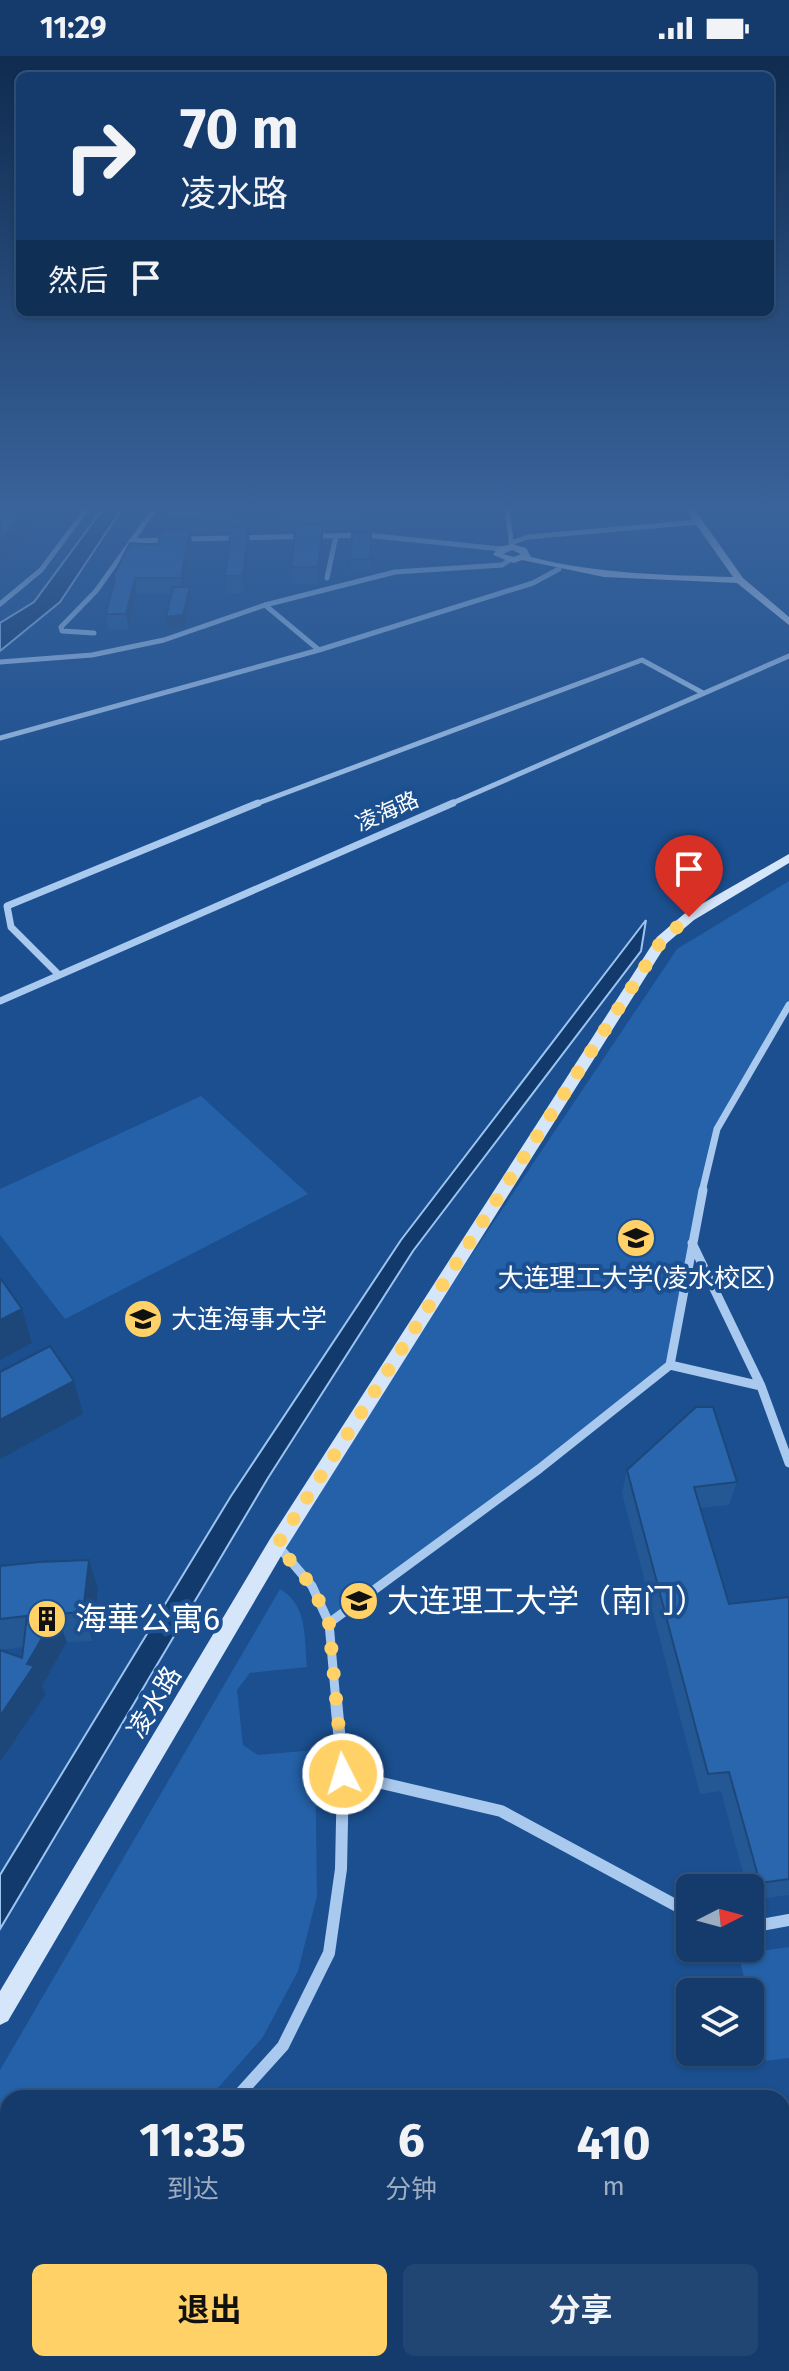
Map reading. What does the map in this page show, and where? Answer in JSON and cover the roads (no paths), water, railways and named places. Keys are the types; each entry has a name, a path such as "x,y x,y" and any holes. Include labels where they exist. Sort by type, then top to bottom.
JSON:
{"main road":[{"name":"凌水路","path":"0,2013 277,1545 662,940 689,917 789,858"}],"street":[{"path":"70,618 61,627 62,631 68,634 94,633"},
{"path":"0,662 92,655 150,643 231,618"},
{"path":"281,618 319,650"},
{"path":"0,738 319,650 421,618"},
{"name":"凌海路","path":"0,1001 789,656"},
{"path":"59,975 11,927 7,906 263,801 642,660 703,693"},
{"path":"0,671 13,661"},
{"path":"329,1623 539,1469 670,1365 691,1242 717,1129 789,1005"},
{"path":"691,1242 761,1386 789,1463"},
{"path":"670,1365 761,1386"},
{"path":"243,2090 283,2046 329,1953 341,1869 343,1774 329,1623 312,1586 277,1545"},
{"path":"343,1774 501,1811 676,1905"},
{"path":"764,1924 789,1920"}],"place":[{"name":"大连理工大学(凌水校区)","path":"636,1238"},
{"name":"大连海事大学","path":"143,1319"},
{"name":"大连理工大学（南门）","path":"359,1601"},
{"name":"海華公寓6","path":"47,1619"}]}
